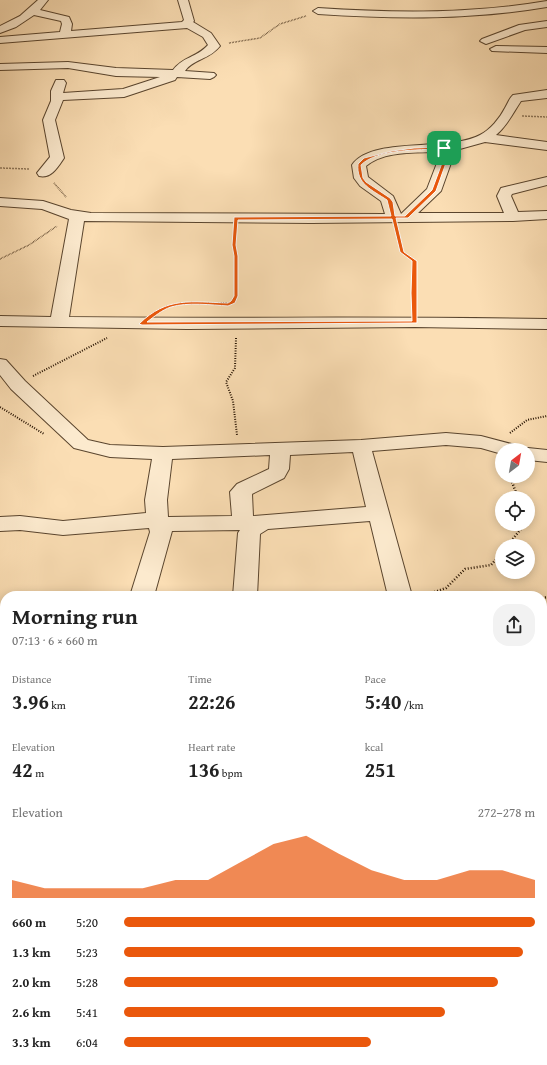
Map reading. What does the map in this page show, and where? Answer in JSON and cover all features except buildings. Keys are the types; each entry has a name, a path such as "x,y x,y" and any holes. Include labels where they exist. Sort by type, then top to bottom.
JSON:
{"street":[{"path":"0,30 17,23 33,12 43,0"},
{"path":"183,0 189,18 188,24"},
{"path":"533,6 545,0"},
{"path":"318,11 361,14 465,14 494,12 547,4"},
{"path":"33,12 65,20 67,24 64,35"},
{"path":"0,40 180,26 188,24 201,30 209,36 214,45 212,50 206,54 184,64 178,73 124,93 57,97"},
{"path":"486,41 523,27 547,24"},
{"path":"496,49 547,50"},
{"path":"0,67 68,65 116,72 210,75"},
{"path":"44,174 57,158 49,120 57,97 57,91 68,65"},
{"path":"150,72 164,79"},
{"path":"485,138 498,127 511,108 514,100 517,98 547,94"},
{"path":"400,217 388,199 365,183 361,178 359,165 366,158 414,149 444,148 485,138 547,146"},
{"path":"400,217 434,191 444,163 441,151 444,148"},
{"path":"513,217 504,196 506,191 546,186"},
{"path":"0,202 43,205 72,215 236,218 513,217 547,215"},
{"path":"59,323 72,215"},
{"path":"0,321 142,324 415,322 543,324 547,341"},
{"path":"0,364 18,385 81,444 110,451 163,453 361,446 446,439 481,442 495,446"},
{"path":"361,446 399,591"},
{"path":"245,591 250,524 241,492 244,489 277,473 279,469 280,448"},
{"path":"143,591 161,532 158,521 156,500 163,453"},
{"path":"535,455 547,456"},
{"path":"0,524 20,523 63,528 134,520 158,521 167,524 250,524 379,513"}],"path":[{"path":"214,45 260,38 280,24 318,11"},
{"path":"505,115 547,117"},
{"path":"0,258 10,256 47,234 72,215"},
{"path":"400,217 402,252 414,261 413,293 415,322"},
{"path":"18,385 32,376 51,369 86,348 142,324 159,310 171,305 184,303 228,304 233,302 236,296 236,256 234,245 236,218"},
{"path":"236,324 236,366 226,382 233,401 238,442 242,450"},
{"path":"481,442 507,436 519,424 526,420 547,416"},
{"path":"513,539 519,531"},
{"path":"438,591 446,588 464,570 491,565 495,561"}],"route":[{"path":"444,148 403,150 375,155 366,158 359,165 361,178 365,183 385,196 391,202 394,217 402,252 413,258 415,322 142,324 159,310 171,305 184,303 231,304 233,302 236,296 236,256 234,245 236,218 311,219 394,217 406,217 434,191 444,163 441,151 444,148"}]}
